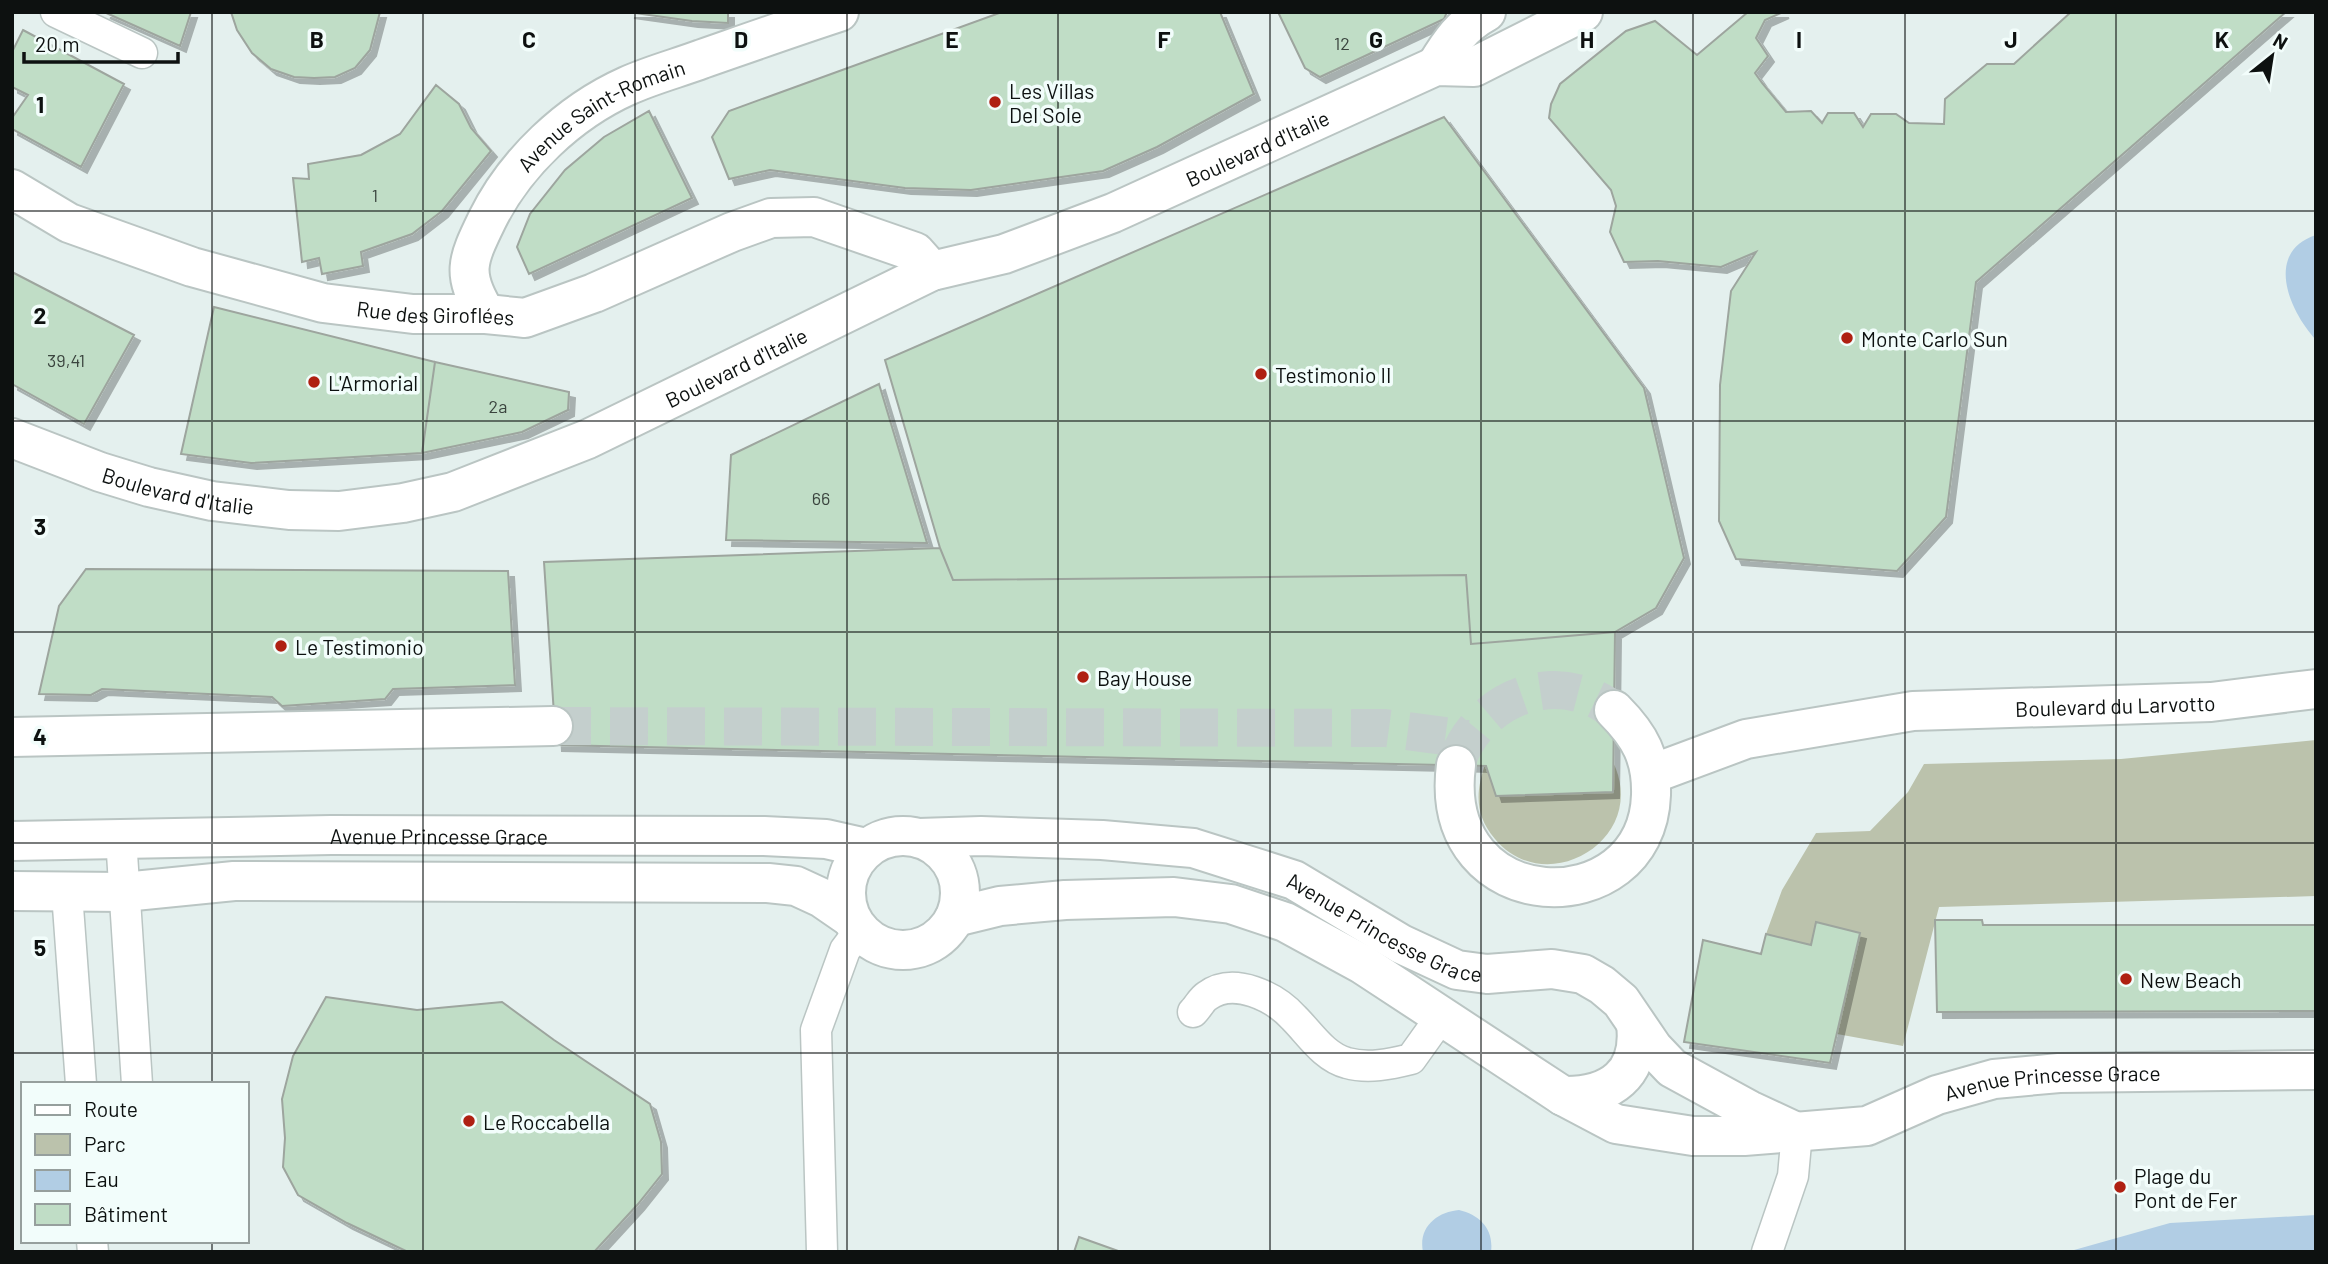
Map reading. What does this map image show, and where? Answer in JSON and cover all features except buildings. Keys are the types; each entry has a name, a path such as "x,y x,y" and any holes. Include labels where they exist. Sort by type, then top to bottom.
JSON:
{"street":[{"name":"Avenue Saint-Romain","path":"486,314 472,292 468,266 496,203 519,171 550,137 589,107 627,86 839,12"},
{"path":"1436,66 1452,38 1473,19 1486,12"},
{"name":"Boulevard d'Italie","path":"12,438 113,476 212,501 289,510 339,511 403,503 453,492 588,439 932,271 1004,254 1113,213 1436,66 1474,67 1583,12"},
{"name":"Rue des Giroflées","path":"12,188 69,223 192,267 323,303 413,314 486,314 525,318 594,293 732,232 771,218 814,217 915,252 932,271"},
{"name":"Boulevard du Larvotto","path":"1652,774 1746,739 1913,711 2211,702 2316,689"},
{"path":"1456,765 1453,788 1458,819 1472,848 1495,870 1525,885 1558,889 1591,881 1620,863 1641,837 1651,808 1652,774 1644,748 1629,725 1614,710"},
{"path":"12,737 553,726"},
{"name":"Avenue Princesse Grace","path":"12,841 481,834 764,836 826,839 866,848"},
{"name":"Avenue Princesse Grace","path":"919,838 981,836 1102,840 1193,848 1294,880 1401,944 1457,970 1487,974 1552,969 1583,974 1602,985 1621,1002 1653,1048 1672,1068 1749,1110 1797,1132"},
{"path":"12,891 124,892 234,881 768,883 796,886 822,898 880,946 907,949 927,945 939,936 955,917 960,893 955,870 940,849 919,838 889,837 866,848 851,867 845,894 855,924"},
{"name":"Avenue Princesse Grace","path":"955,917 1000,906 1065,900 1174,897 1231,904 1285,922 1362,964 1563,1096 1616,1124 1693,1136 1744,1136 1867,1126 1937,1095 1994,1079 2059,1073 2316,1070"},
{"path":"1453,1025 1472,1013 1483,994 1521,973"},
{"path":"1563,1096 1583,1097 1597,1094 1621,1079 1634,1061 1638,1043 1636,1024"}],"lane":[{"path":"55,12 142,53"},
{"path":"121,838 137,1082"},
{"path":"67,893 81,1082"},
{"path":"822,1252 816,1030 855,924"},
{"path":"1193,1012 1208,995 1231,987 1253,990 1292,1015 1321,1049 1346,1063 1383,1066 1411,1059 1453,1025"},
{"path":"1767,1252 1793,1176 1797,1132"}],"green space":[{"path":"2316,740 2316,896 1939,907 1903,1046 1837,1034 1859,933 1816,923 1811,945 1766,934 1782,890 1816,833 1870,831 1908,792 1924,764 2121,759"},
{"path":"1605,751 1616,769 1621,795 1616,819 1603,839 1585,854 1563,862 1539,864 1516,856 1495,839 1483,820 1479,800 1487,759"}],"water":[{"path":"2316,235 2316,340 2297,314 2290,299 2286,268 2290,255 2300,243"},
{"path":"1459,1210 1473,1215 1484,1224 1490,1236 1491,1252 1423,1252 1423,1235 1431,1222 1443,1214"},
{"path":"2316,1215 2316,1252 2067,1252 2170,1223"}],"tunnel":[{"path":"1457,761 1466,742 1493,712 1510,701 1529,694 1549,690 1569,691 1593,698 1614,710"},
{"path":"553,726 1385,728 1467,739"}],"place":[{"name":"Les Villas Del Sole","path":"995,102"},
{"name":"Monte Carlo Sun","path":"1847,338"},
{"name":"Testimonio II","path":"1261,374"},
{"name":"L'Armorial","path":"314,382"},
{"name":"Le Testimonio","path":"281,646"},
{"name":"Bay House","path":"1083,677"},
{"name":"New Beach","path":"2126,979"},
{"name":"Le Roccabella","path":"469,1121"},
{"name":"Plage du Pont de Fer","path":"2120,1187"}]}
